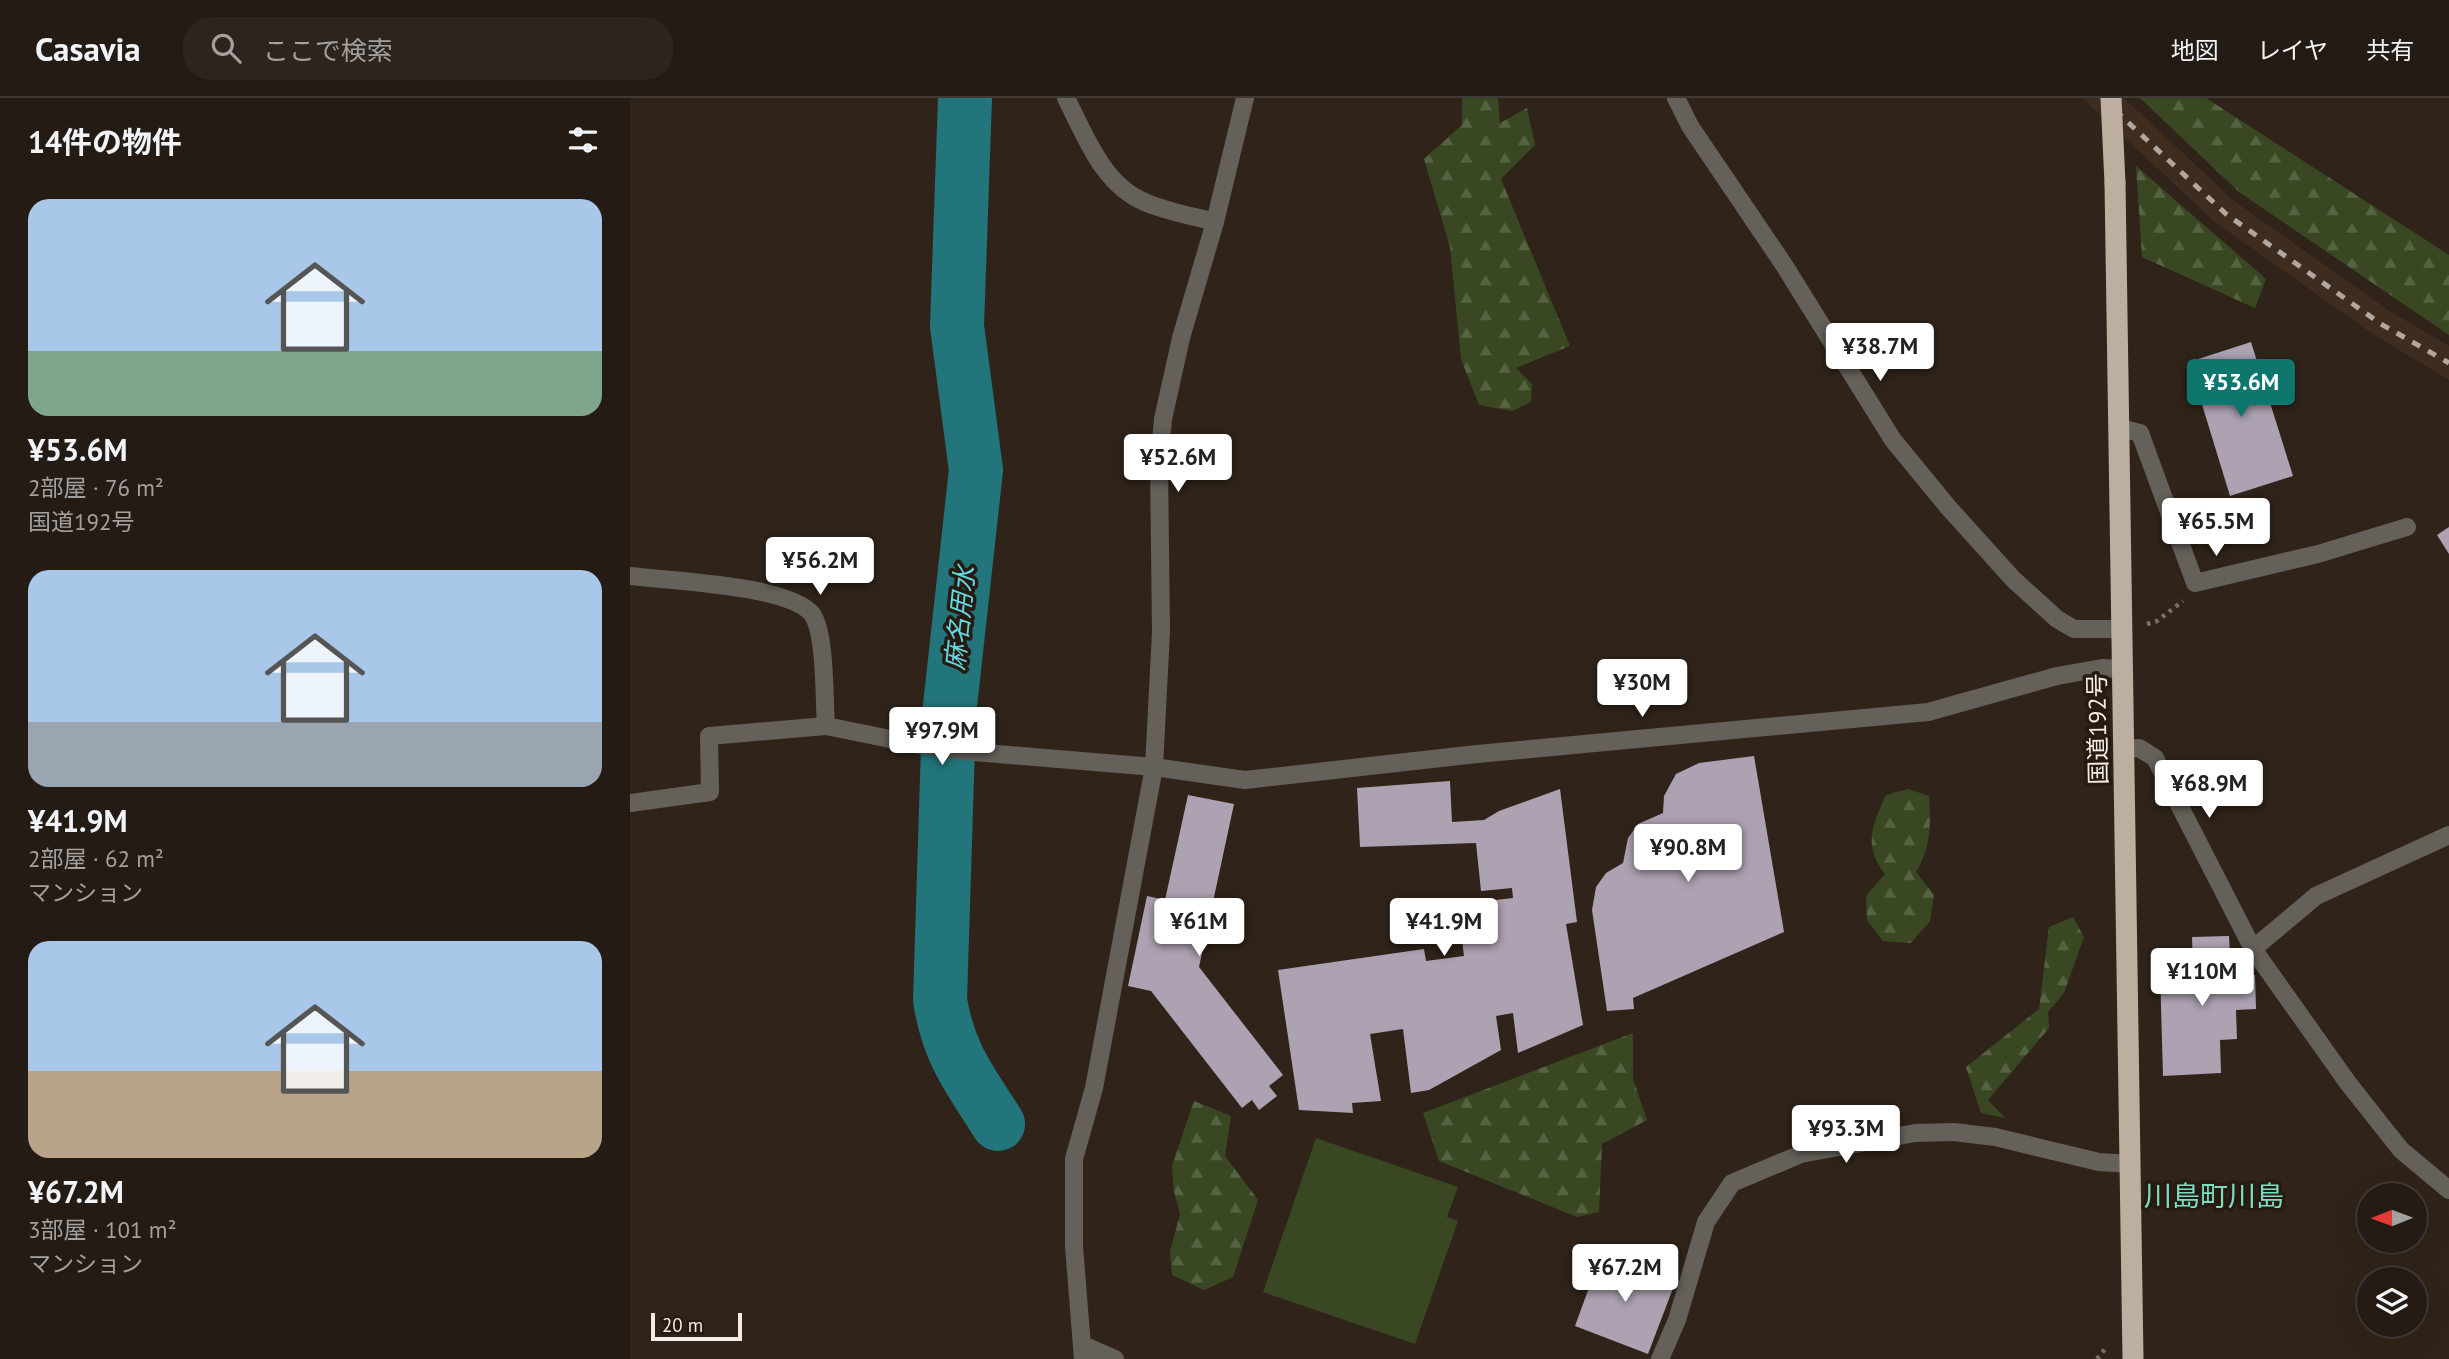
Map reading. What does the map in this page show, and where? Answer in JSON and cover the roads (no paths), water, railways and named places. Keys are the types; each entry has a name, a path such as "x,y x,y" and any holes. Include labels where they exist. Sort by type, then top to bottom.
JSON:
{"highway":[{"name":"国道192号","path":"2111,98 2120,428 2133,1359"}],"street":[{"path":"1066,98 1104,170 1119,187 1146,203 1215,222"},
{"path":"1115,1359 1083,1352 1074,1246 1074,1158 1094,1088 1154,767 1161,632 1159,464 1163,419 1181,338 1215,222 1245,98"},
{"path":"1676,98 1690,126 1784,265 1893,440 1948,507 2013,579 2057,619 2074,629 2123,629"},
{"path":"2120,428 2140,433 2195,583 2318,554 2407,527"},
{"path":"630,576 767,592 794,602 812,615 819,636 826,726"},
{"path":"630,803 710,792 709,736 826,726 915,744 974,752 1154,767 1244,780 1503,751 1928,712 2057,676 2102,668 2123,668"},
{"path":"2124,749 2139,748 2155,758 2253,949 2348,1083 2401,1150 2449,1191"},
{"path":"2253,949 2316,896 2449,835"},
{"path":"1660,1359 1677,1320 1706,1222 1732,1183 1743,1178 1801,1154 1915,1133 1954,1132 1995,1138 2099,1162 2131,1164"}],"waterway":[{"name":"麻名用水","path":"965,98 957,326 976,470 949,715 940,1000 955,1051 969,1079 998,1124"}],"railway":[{"path":"2102,98 2226,214 2381,324 2449,363"}],"district":[{"name":"川島町川島","path":"2214,1196"}]}
